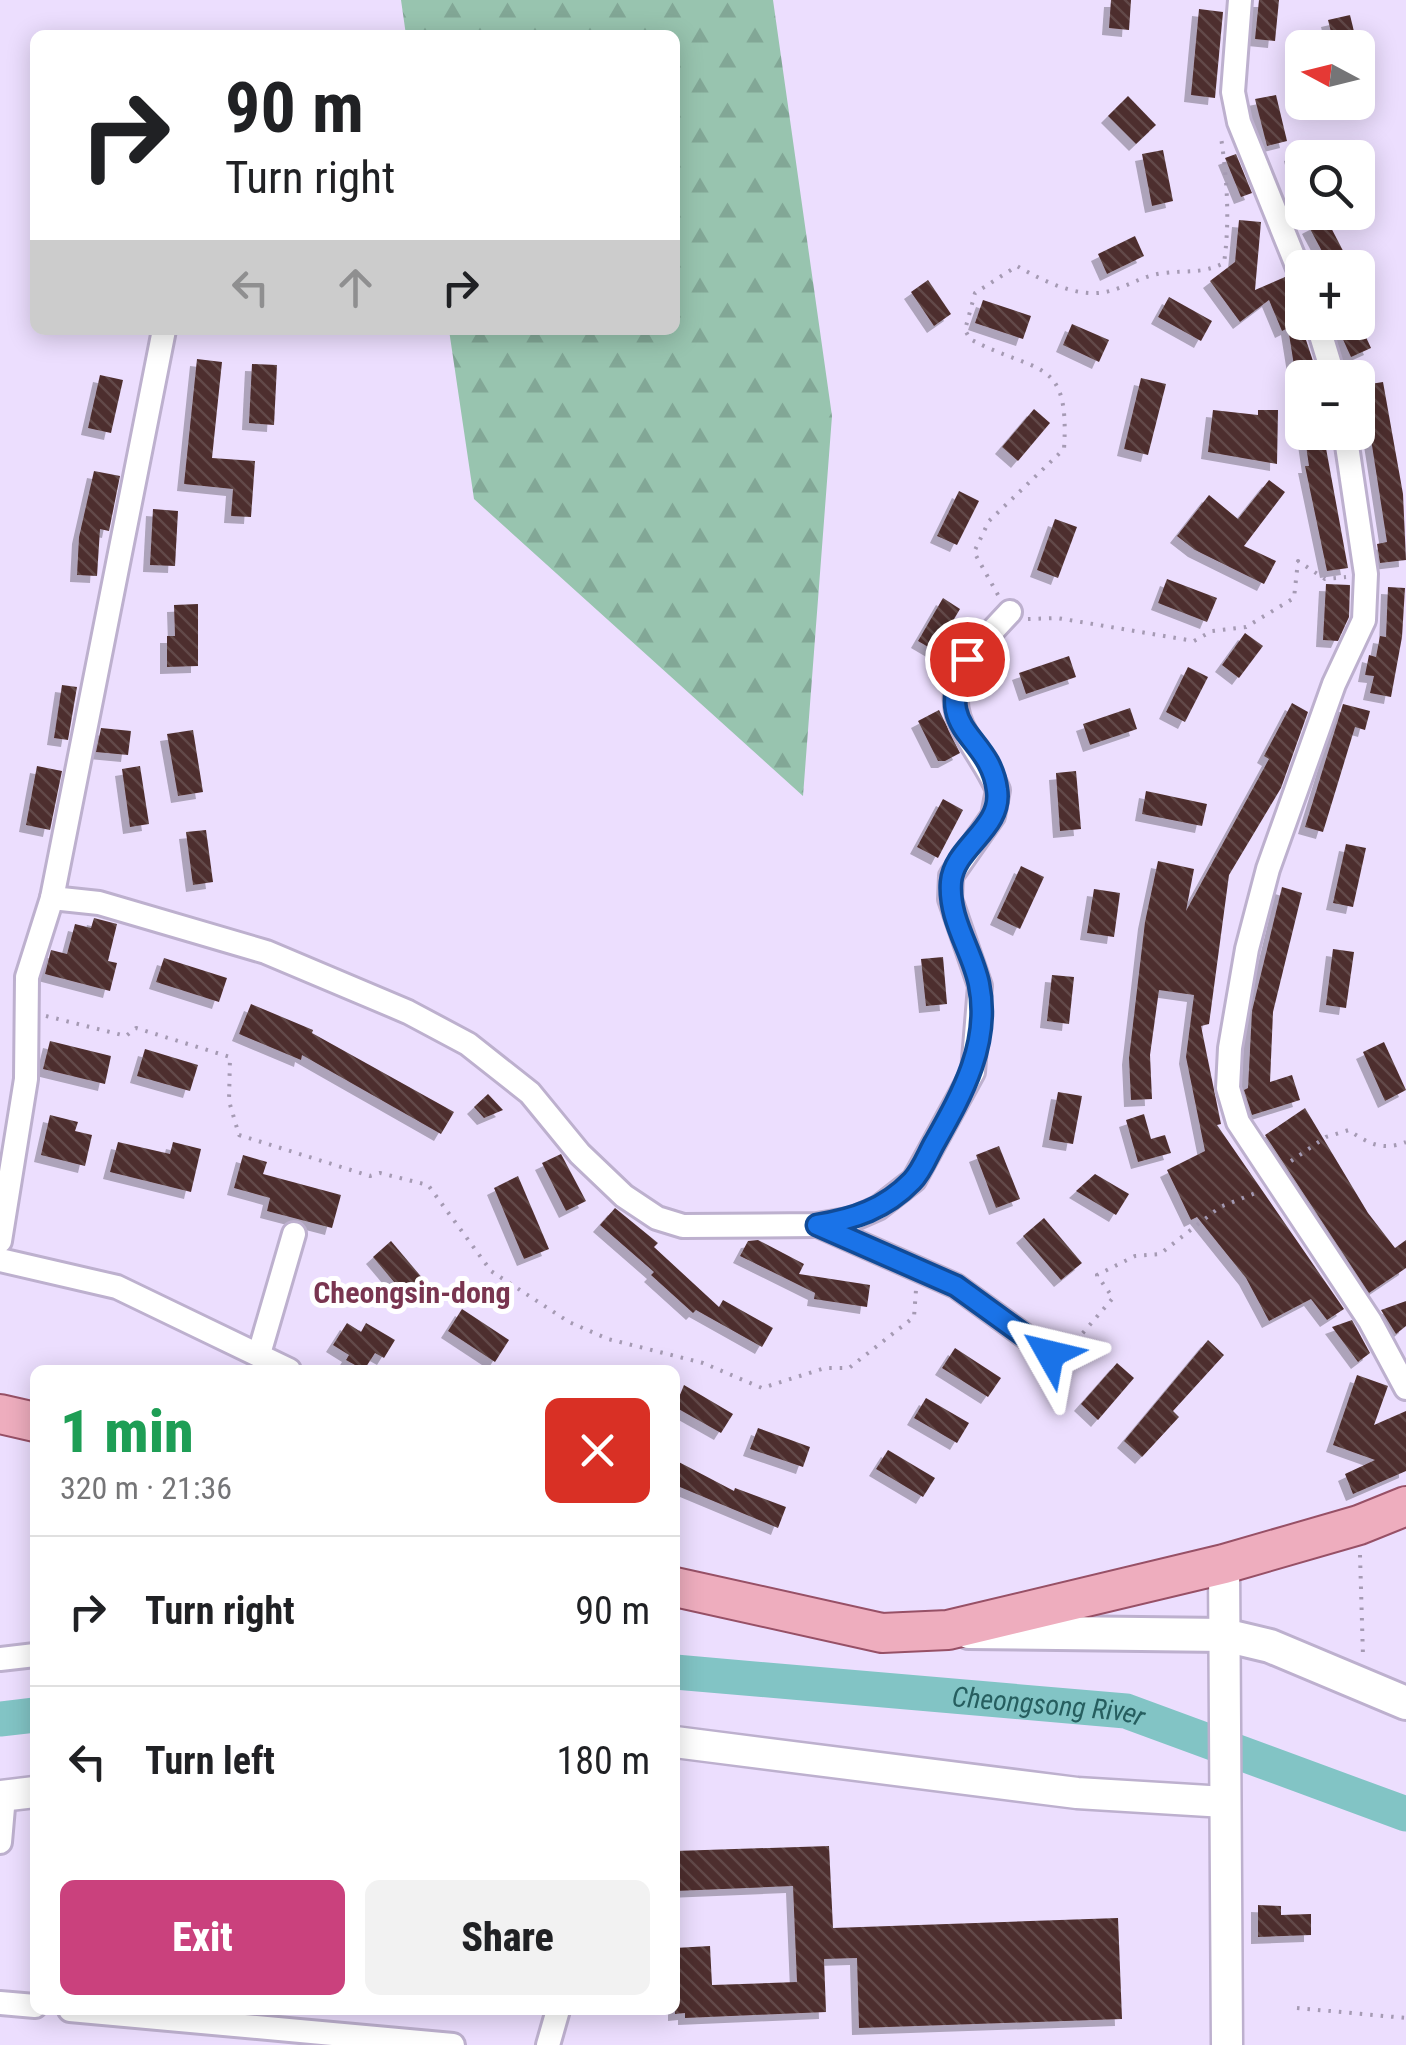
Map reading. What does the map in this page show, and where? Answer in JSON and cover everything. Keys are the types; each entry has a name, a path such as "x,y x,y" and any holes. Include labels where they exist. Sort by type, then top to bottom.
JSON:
{"main road":[{"path":"0,1414 30,1421"},
{"path":"948,1630 1224,1564 1359,1525 1406,1506"},
{"path":"680,1588 882,1633 948,1630 1224,1650 1270,1646 1364,1682 1406,1704"}],"street":[{"path":"1240,0 1233,92 1239,122 1291,250"},
{"path":"0,1241 26,1079 27,977 52,898 163,335"},
{"path":"1348,450 1366,574 1364,620 1334,684 1268,870 1235,1015 1228,1088 1238,1122 1370,1321 1406,1388"},
{"path":"52,898 99,903 266,952 408,1012 468,1044 530,1093 591,1164 624,1196 658,1218 683,1226 817,1225 854,1219 878,1208 914,1180 973,1072 980,986 950,899 951,876 992,816 998,790 954,708 954,684 967,659 1010,612"},
{"path":"817,1225 956,1286 1050,1354"},
{"path":"259,1354 294,1234"},
{"path":"0,1260 117,1287 280,1365"},
{"path":"1224,1564 1227,2045"},
{"path":"0,1659 30,1656"},
{"path":"680,1743 1077,1793 1225,1788"},
{"path":"0,1842 2,1796 30,1793"},
{"path":"0,2003 30,2006"},
{"path":"100,2015 226,2036 453,2045"},
{"path":"548,2045 557,2015"}],"path":[{"path":"1239,122 1221,135 1223,184 1230,214 1224,263 1202,273 1166,272 1140,278 1108,292 1049,285 1017,266 975,294 964,330 970,339 1053,376 1063,394 1064,449 989,521 974,552 1010,612 1032,621 1056,618 1194,641 1212,631 1246,627 1294,598 1298,561 1325,579 1366,574"},
{"path":"26,1011 126,1036 136,1028 230,1057 228,1101 239,1135 370,1176 380,1173 428,1185 505,1284 608,1339 704,1364 762,1388 825,1368 849,1368 914,1318 915,1265"},
{"path":"1050,1354 1068,1350 1113,1298 1097,1275 1136,1256 1160,1254 1220,1208 1273,1179 1326,1137 1348,1130 1370,1145 1392,1148 1406,1142"},
{"path":"1359,1525 1364,1682"},
{"path":"1297,2008 1406,2018"}],"green space":[{"path":"401,0 773,0 832,416 803,796 474,499 450,335 680,335 680,30 405,30"}],"building":[{"path":"1111,0 1131,0 1129,30 1109,28"},
{"path":"1259,0 1279,0 1275,41 1255,39"},
{"path":"1199,9 1223,12 1215,98 1191,95"},
{"path":"1350,15 1354,30 1330,30 1328,20"},
{"path":"1276,95 1285,142 1267,146 1255,99"},
{"path":"1128,96 1156,125 1136,144 1108,116"},
{"path":"1163,150 1173,201 1152,206 1142,154"},
{"path":"1236,154 1252,193 1241,197 1225,158"},
{"path":"1239,220 1261,222 1255,290 1285,277 1285,330 1282,331 1269,300 1240,322 1210,281 1235,262"},
{"path":"1311,230 1332,230 1343,250 1321,250"},
{"path":"1135,236 1144,256 1107,274 1098,254"},
{"path":"928,280 951,314 934,326 911,292"},
{"path":"1169,297 1212,321 1201,341 1158,317"},
{"path":"983,300 1031,316 1023,339 975,323"},
{"path":"1072,324 1109,340 1099,362 1063,345"},
{"path":"1290,340 1306,340 1313,360 1293,360"},
{"path":"1343,340 1367,340 1371,348 1351,357"},
{"path":"197,359 222,362 212,458 255,461 251,517 231,516 233,489 184,484"},
{"path":"252,364 277,365 274,425 249,423"},
{"path":"100,375 123,380 111,433 88,428"},
{"path":"1141,378 1166,384 1148,455 1124,449"},
{"path":"1383,382 1403,494 1406,560 1380,563 1377,544 1387,542 1373,450 1375,383"},
{"path":"1034,409 1050,423 1018,461 1002,447"},
{"path":"1213,410 1258,415 1258,410 1278,410 1277,464 1208,452"},
{"path":"1307,450 1326,450 1348,568 1327,571 1305,466 1309,466"},
{"path":"94,471 120,476 109,531 100,529 97,576 77,575 79,537"},
{"path":"1269,480 1285,492 1244,546 1276,561 1264,584 1195,550 1177,536 1209,495 1238,519"},
{"path":"959,491 979,501 957,545 937,536"},
{"path":"153,509 178,511 175,566 150,565"},
{"path":"1055,519 1077,527 1058,578 1037,570"},
{"path":"1167,579 1217,598 1207,622 1158,603"},
{"path":"1326,584 1350,585 1349,617 1338,641 1323,640"},
{"path":"1388,587 1405,588 1402,637 1391,697 1370,693 1374,676 1365,675 1369,655 1376,657 1380,636 1386,637"},
{"path":"943,598 960,609 935,651 918,641"},
{"path":"198,604 198,666 167,667 167,636 175,636 174,605"},
{"path":"1245,633 1263,646 1239,678 1222,665"},
{"path":"1069,656 1076,677 1026,694 1019,673"},
{"path":"1188,667 1208,677 1185,722 1166,712"},
{"path":"62,685 77,687 68,740 54,738"},
{"path":"1292,703 1308,712 1281,788 1229,875 1209,1024 1201,1026 1221,1124 1217,1125 1344,1309 1327,1320 1311,1299 1269,1321 1246,1278 1197,1217 1191,1220 1167,1170 1205,1151 1186,1057 1194,995 1159,990 1150,1055 1152,1099 1131,1100 1129,1058 1145,922 1158,861 1194,869 1186,911 1269,759 1264,756"},
{"path":"1343,704 1370,711 1365,730 1355,727 1323,832 1305,827"},
{"path":"1130,708 1137,729 1090,745 1083,724"},
{"path":"939,710 960,753 945,761 938,761 918,721"},
{"path":"101,728 131,731 128,755 96,752"},
{"path":"193,730 203,792 178,796 167,734"},
{"path":"37,766 62,771 50,830 26,825"},
{"path":"140,766 149,824 130,827 122,769"},
{"path":"1076,771 1081,829 1060,831 1056,773"},
{"path":"1146,791 1207,804 1202,826 1142,814"},
{"path":"943,799 963,810 938,858 917,847"},
{"path":"206,830 213,882 193,885 186,832"},
{"path":"1346,844 1366,848 1353,907 1333,903"},
{"path":"1021,866 1044,877 1020,929 997,918"},
{"path":"1282,887 1302,893 1273,1012 1270,1082 1292,1075 1300,1100 1252,1115 1244,1090 1248,1088 1252,1011"},
{"path":"1094,889 1120,893 1114,937 1087,933"},
{"path":"94,918 117,924 108,961 117,963 110,991 45,974 51,950 67,954 75,924 91,928"},
{"path":"1333,949 1354,952 1346,1008 1326,1005"},
{"path":"943,957 947,1004 926,1006 921,959"},
{"path":"164,958 227,978 219,1002 156,982"},
{"path":"1052,975 1074,977 1069,1024 1047,1021"},
{"path":"251,1004 313,1030 312,1033 454,1112 441,1134 302,1055 301,1060 239,1034"},
{"path":"50,1041 111,1056 105,1084 43,1069"},
{"path":"1384,1042 1406,1090 1385,1101 1363,1052"},
{"path":"145,1049 198,1065 190,1091 137,1076"},
{"path":"1058,1092 1082,1096 1073,1144 1049,1140"},
{"path":"488,1094 503,1110 484,1118 474,1107"},
{"path":"1305,1108 1368,1213 1395,1248 1406,1240 1406,1268 1369,1293 1265,1135"},
{"path":"1144,1114 1151,1139 1165,1135 1171,1153 1138,1162 1126,1120"},
{"path":"50,1115 78,1122 75,1131 92,1135 85,1166 41,1155"},
{"path":"118,1142 170,1154 173,1142 201,1149 191,1192 110,1172"},
{"path":"999,1146 1020,1199 996,1208 976,1155"},
{"path":"561,1154 586,1201 566,1211 542,1163"},
{"path":"243,1155 267,1162 263,1174 341,1195 332,1228 267,1211 270,1198 234,1188"},
{"path":"1095,1174 1129,1194 1116,1215 1076,1191"},
{"path":"518,1176 549,1249 524,1259 494,1188"},
{"path":"615,1208 658,1243 654,1247 719,1307 723,1300 773,1328 762,1347 696,1310 693,1313 651,1275 654,1272 600,1225"},
{"path":"1044,1218 1082,1263 1061,1280 1023,1236"},
{"path":"758,1240 804,1264 799,1274 870,1285 867,1307 814,1299 815,1293 740,1256 748,1241"},
{"path":"391,1241 424,1280 405,1295 373,1257"},
{"path":"1406,1301 1406,1326 1396,1334 1381,1310"},
{"path":"462,1309 509,1340 495,1362 448,1331"},
{"path":"1352,1320 1370,1353 1358,1362 1332,1327"},
{"path":"347,1323 361,1332 366,1323 395,1340 384,1358 375,1353 367,1365 346,1360 349,1355 333,1345"},
{"path":"1208,1340 1224,1355 1173,1411 1179,1417 1142,1457 1124,1441"},
{"path":"955,1348 1001,1378 988,1397 942,1368"},
{"path":"1117,1363 1134,1378 1098,1420 1081,1404"},
{"path":"1357,1375 1388,1386 1374,1425 1406,1411 1406,1471 1353,1494 1345,1474 1375,1460 1333,1445"},
{"path":"684,1385 733,1414 721,1433 680,1410"},
{"path":"926,1398 969,1423 957,1443 914,1418"},
{"path":"758,1428 810,1447 803,1467 750,1449"},
{"path":"888,1450 935,1478 923,1497 876,1469"},
{"path":"680,1463 734,1491 735,1488 786,1507 778,1528 680,1487"},
{"path":"829,1846 833,1928 1118,1918 1122,2019 859,2028 857,1958 824,1959 826,2012 685,2018 685,2013 680,2014 680,1948 710,1946 712,1985 797,1982 793,1886 680,1891 680,1851"},
{"path":"1258,1905 1281,1906 1281,1915 1311,1914 1311,1935 1258,1937"}],"waterway":[{"name":"Cheongsong River","path":"680,1672 1126,1711 1406,1814"},
{"name":"Cheongsong River","path":"0,1719 30,1716"}],"district":[{"name":"Cheongsin-dong","path":"412,1292"}],"route":[{"path":"967,659 954,684 954,708 998,790 992,816 951,876 950,899 980,986 973,1072 914,1180 878,1208 854,1219 817,1225 956,1286 1050,1354"}]}
